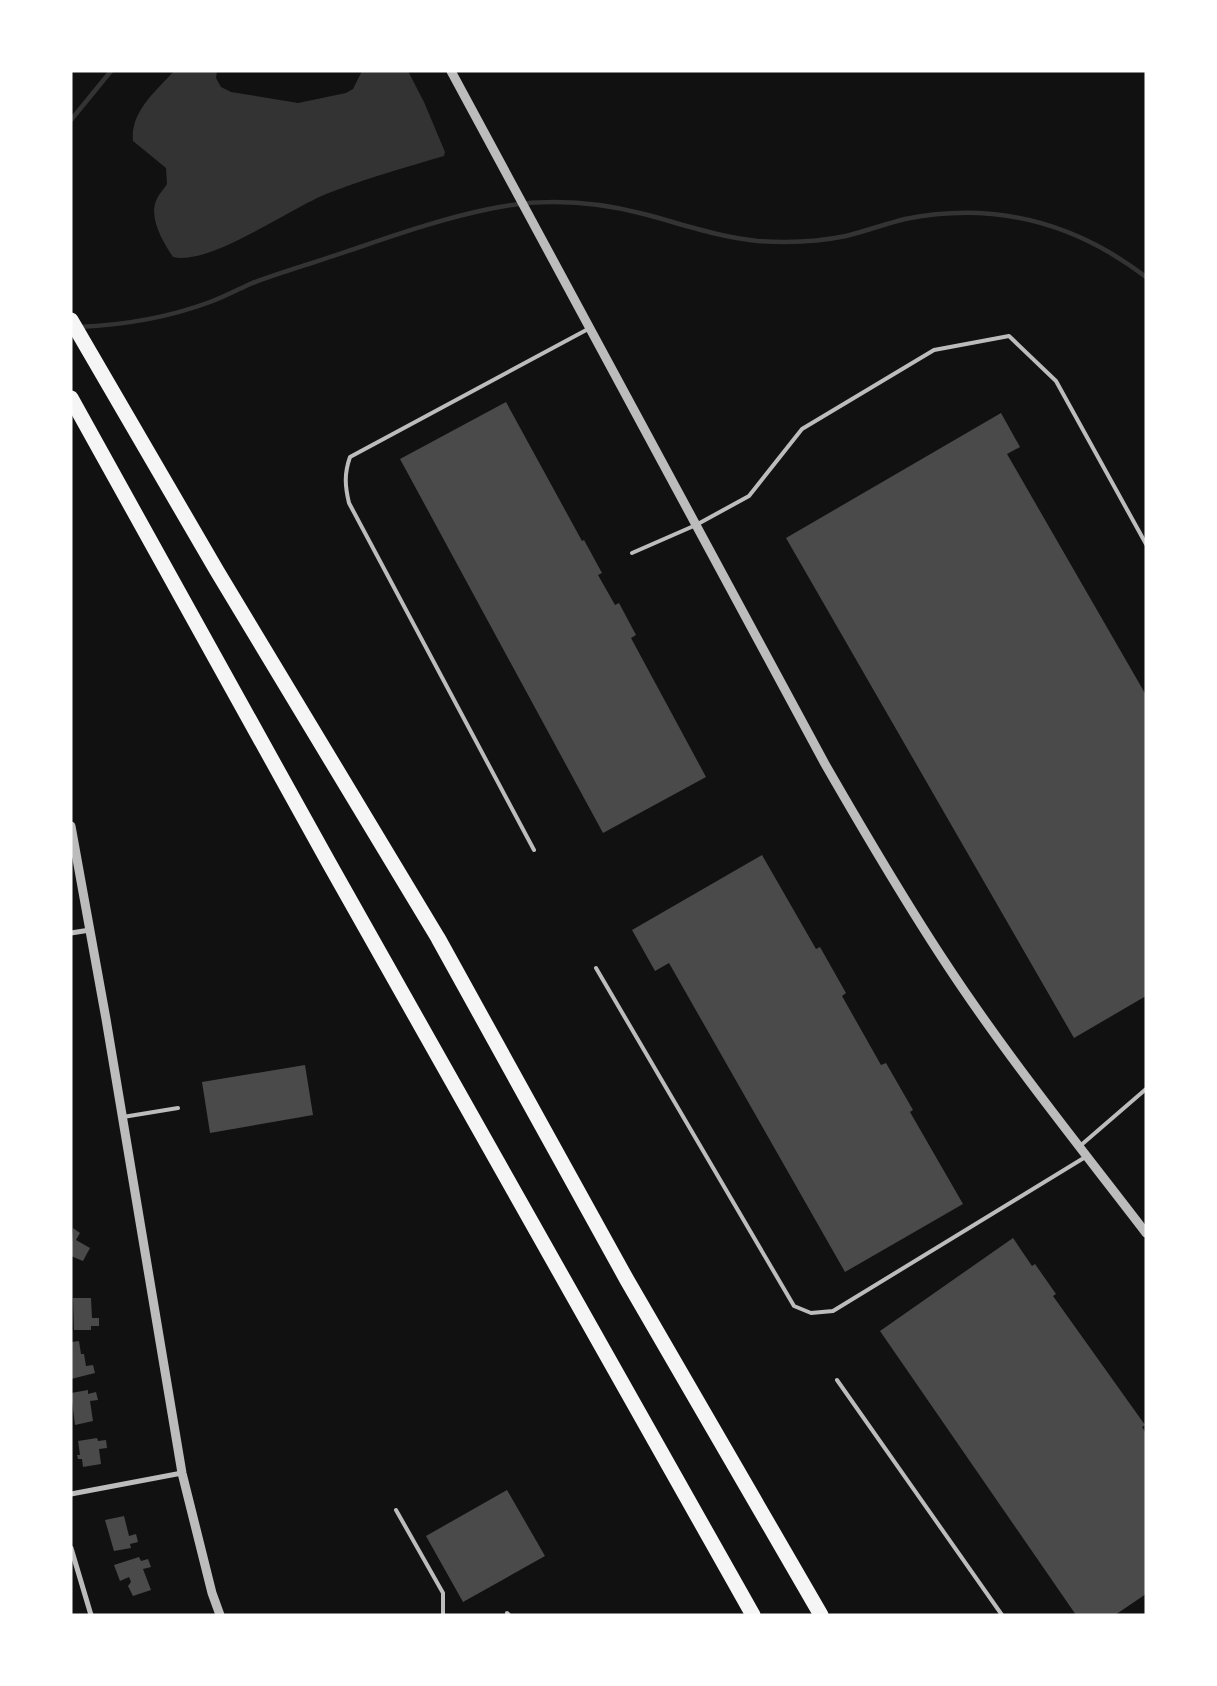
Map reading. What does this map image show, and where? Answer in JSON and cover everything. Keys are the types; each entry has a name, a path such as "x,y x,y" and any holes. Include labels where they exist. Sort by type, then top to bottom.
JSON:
{"highway":[{"path":"71,320 217,571 438,938 618,1263 821,1615"},
{"path":"71,398 324,854 753,1615"}],"street":[{"path":"451,71 825,764 882,863 943,959 1000,1042 1146,1233"},
{"path":"71,826 123,1117 182,1473 212,1593 220,1615"},
{"path":"71,933 90,930"},
{"path":"71,1494 182,1473"},
{"path":"71,1548 91,1615"}],"lane":[{"path":"534,850 349,503 345,484 345,470 350,457 590,328"},
{"path":"632,553 696,525 749,496 802,429 934,350 1009,336 1056,381 1146,544"},
{"path":"596,968 794,1306 811,1313 833,1311 1087,1156"},
{"path":"1080,1146 1146,1089"},
{"path":"123,1117 178,1108"},
{"path":"838,1380 1002,1615"},
{"path":"396,1510 443,1592 443,1615"}],"shaded area":[{"path":"174,71 217,71 216,78 221,87 231,92 298,103 346,93 353,89 362,71 408,71 424,102 445,152 444,156 334,191 317,198 253,233 209,252 189,257 173,257 161,237 154,215 156,201 167,184 166,168 133,141 133,130 140,111 152,94"}],"building":[{"path":"506,402 582,541 584,540 602,573 598,575 615,605 619,603 636,635 631,638 706,777 603,833 400,459"},
{"path":"1001,413 1020,447 1007,454 1146,695 1146,996 1074,1038 786,538"},
{"path":"762,855 816,949 820,947 846,993 842,996 881,1065 886,1063 913,1110 910,1112 963,1204 845,1272 669,963 655,971 632,930"},
{"path":"305,1065 313,1115 210,1133 202,1082"},
{"path":"73,1228 80,1233 76,1240 90,1248 83,1261 71,1256"},
{"path":"1013,1238 1032,1266 1035,1264 1056,1294 1053,1296 1145,1425 1142,1427 1146,1433 1146,1594 1115,1615 1076,1615 880,1331"},
{"path":"73,1298 91,1298 92,1318 99,1318 99,1326 91,1326 91,1330 74,1330"},
{"path":"79,1341 81,1354 84,1354 86,1366 93,1365 95,1373 71,1379 71,1342"},
{"path":"88,1390 88,1394 96,1392 98,1400 90,1401 93,1421 75,1425 71,1393"},
{"path":"97,1438 98,1441 106,1440 107,1448 99,1449 101,1464 83,1467 82,1459 78,1459 77,1455 80,1455 78,1441"},
{"path":"507,1490 545,1556 463,1602 426,1536"},
{"path":"124,1516 129,1536 136,1534 138,1542 130,1544 131,1548 114,1551 105,1520"},
{"path":"139,1557 141,1561 148,1559 151,1567 143,1569 151,1590 133,1596 128,1586 131,1582 129,1577 120,1581 114,1565"}],"waterway":[{"path":"71,120 111,71"},
{"path":"79,327 129,322 194,308 274,275 435,223 489,209 547,202 606,206 644,214 700,230 769,242 824,240 905,219 938,214 971,213 1002,215 1062,230 1091,242 1119,258 1146,277"}]}
